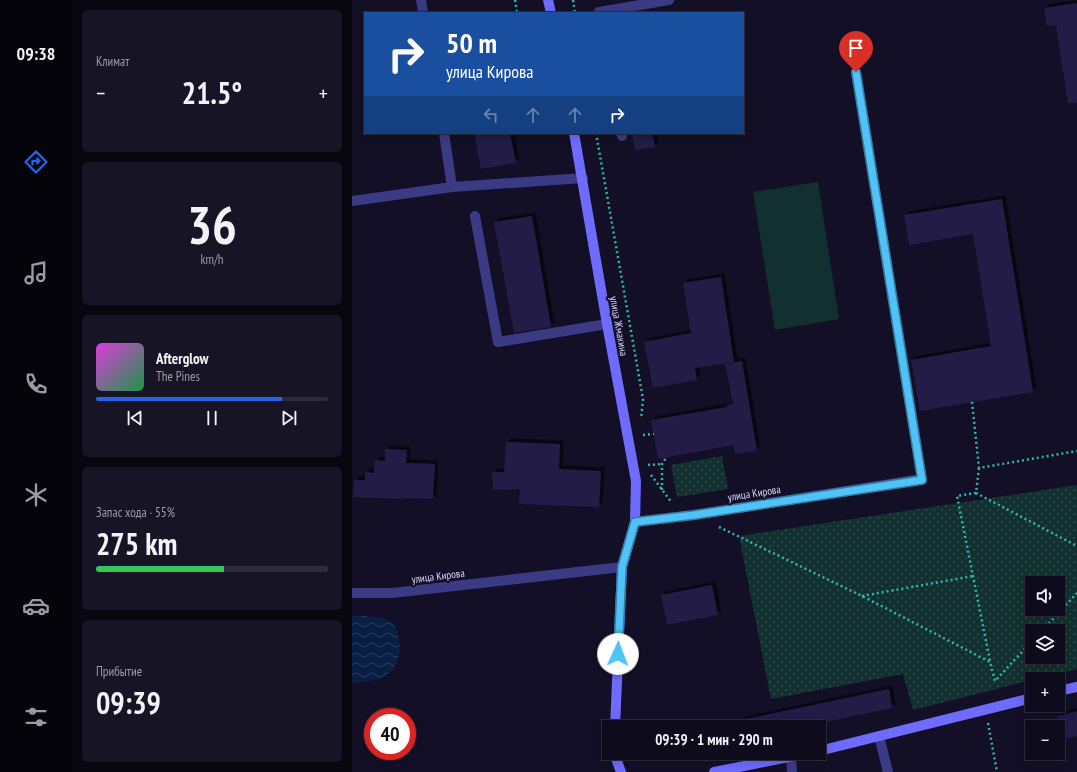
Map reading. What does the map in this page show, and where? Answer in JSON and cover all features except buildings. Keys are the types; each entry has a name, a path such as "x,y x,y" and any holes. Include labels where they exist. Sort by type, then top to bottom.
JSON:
{"street":[{"path":"421,0 424,12"},
{"path":"548,0 551,12"},
{"path":"599,12 669,0"},
{"name":"улица Кирова","path":"635,522 694,515 922,480 856,72"},
{"path":"444,134 452,187"},
{"name":"улица Жмакина","path":"574,134 583,178 606,324 636,481 635,522"},
{"path":"352,201 452,187 583,178"},
{"path":"475,216 498,342 606,324"},
{"path":"615,720 622,567 635,522"},
{"name":"улица Кирова","path":"352,593 392,593 622,567"},
{"path":"1065,690 1077,687"},
{"path":"826,748 1025,700"},
{"path":"879,736 888,772"},
{"path":"617,760 621,772"},
{"path":"714,772 775,760"},
{"path":"790,760 792,772"}],"path":[{"path":"515,0 517,12"},
{"path":"573,0 575,12"},
{"path":"596,134 644,399 640,421"},
{"path":"972,402 979,468 976,493"},
{"path":"638,436 654,434"},
{"path":"979,468 1077,451"},
{"path":"662,490 662,464 666,458"},
{"path":"662,464 644,465 672,504 862,596 990,662"},
{"path":"1025,649 995,681 957,496 976,493 1077,546"},
{"path":"862,596 973,576"},
{"path":"1048,624 1077,593"},
{"path":"988,721 997,772"}],"green space":[{"path":"818,182 839,319 775,330 753,192"},
{"path":"722,456 728,489 677,497 671,465"},
{"path":"1077,485 1077,669 1065,672 1025,672 1025,682 913,710 903,674 771,699 739,536"}],"water":[{"path":"352,616 372,616 382,618 391,622 397,632 400,650 398,660 389,673 381,678 373,681 352,682"}],"route":[{"path":"618,654 622,567 635,522 694,515 922,480 856,72"}]}
